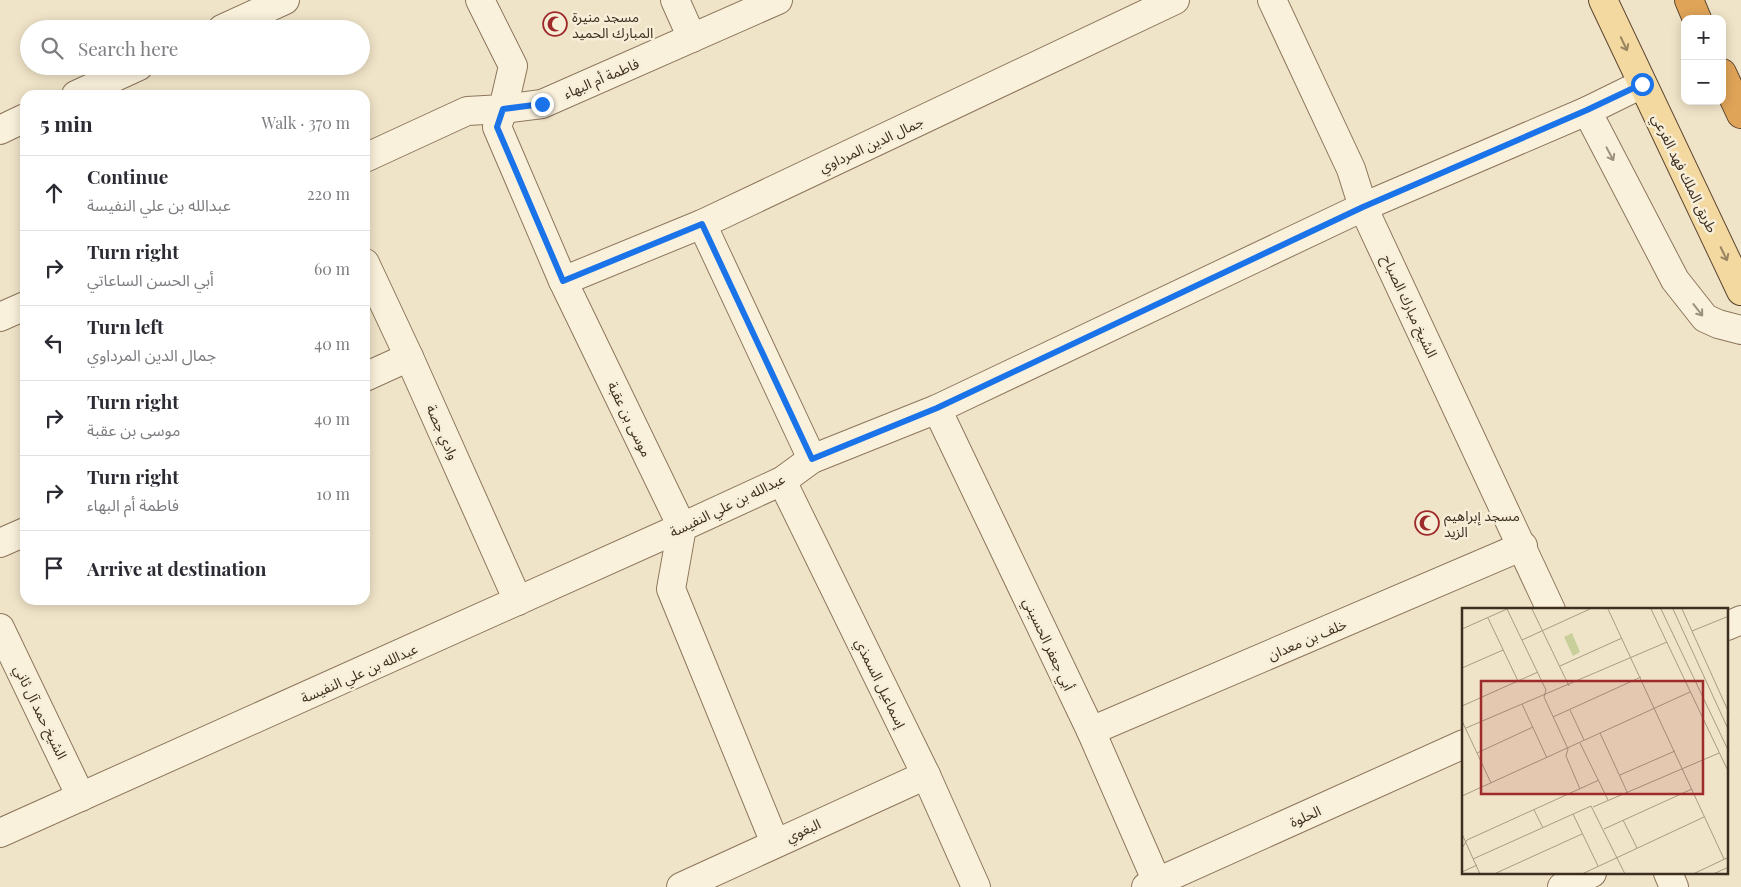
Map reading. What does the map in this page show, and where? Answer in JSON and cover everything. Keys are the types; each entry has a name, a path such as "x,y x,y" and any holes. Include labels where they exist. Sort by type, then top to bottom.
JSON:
{"highway":[{"path":"1689,0 1695,15"},
{"path":"1726,82 1741,114"}],"main road":[{"name":"طريق الملك فهد الفرعي","path":"1603,0 1741,291"}],"street":[{"path":"242,20 285,0"},
{"name":"موسى بن عقبة","path":"480,0 513,66 497,127 563,281 682,527"},
{"path":"675,0 692,38"},
{"name":"فاطمة أم البهاء","path":"370,156 467,110 503,109 542,104 778,0"},
{"name":"جمال الدين المرداوي","path":"563,281 702,224 1175,0"},
{"name":"الشيخ مبارك الصباح","path":"1272,0 1351,169 1363,207 1523,546 1550,608"},
{"path":"87,90 120,75"},
{"name":"عبدالله بن علي النفيسة","path":"0,833 518,602 782,481 812,459 937,408 1363,207 1587,110 1642,84"},
{"path":"1587,110 1675,280 1705,318 1718,324 1741,330"},
{"path":"0,130 20,120"},
{"path":"702,224 812,459"},
{"name":"وادي جصة","path":"370,274 518,602"},
{"path":"0,317 20,308"},
{"path":"370,375 409,357"},
{"name":"أبي جعفر الحسيني","path":"937,408 1090,732 1152,885"},
{"name":"إسماعيل السمذي","path":"782,481 926,774 976,887"},
{"path":"682,527 671,589 775,844"},
{"path":"0,543 20,534"},
{"name":"خلف بن معدان","path":"1090,732 1523,546"},
{"path":"1728,626 1741,620"},
{"name":"الشيخ حمد آل ثاني","path":"0,628 81,797"},
{"name":"الحلوة","path":"1152,885 1462,745"},
{"name":"البغوي","path":"681,887 926,774"},
{"path":"1562,887 1590,874"},
{"path":"1668,874 1674,887"}],"place":[{"name":"مسجد منيرة المبارك الحميد","path":"555,24"},
{"name":"مسجد إبراهيم الزيد","path":"1427,523"}],"route":[{"path":"542,104 503,109 497,127 563,281 702,224 812,459 937,408 1363,207 1587,110 1642,84"}]}
